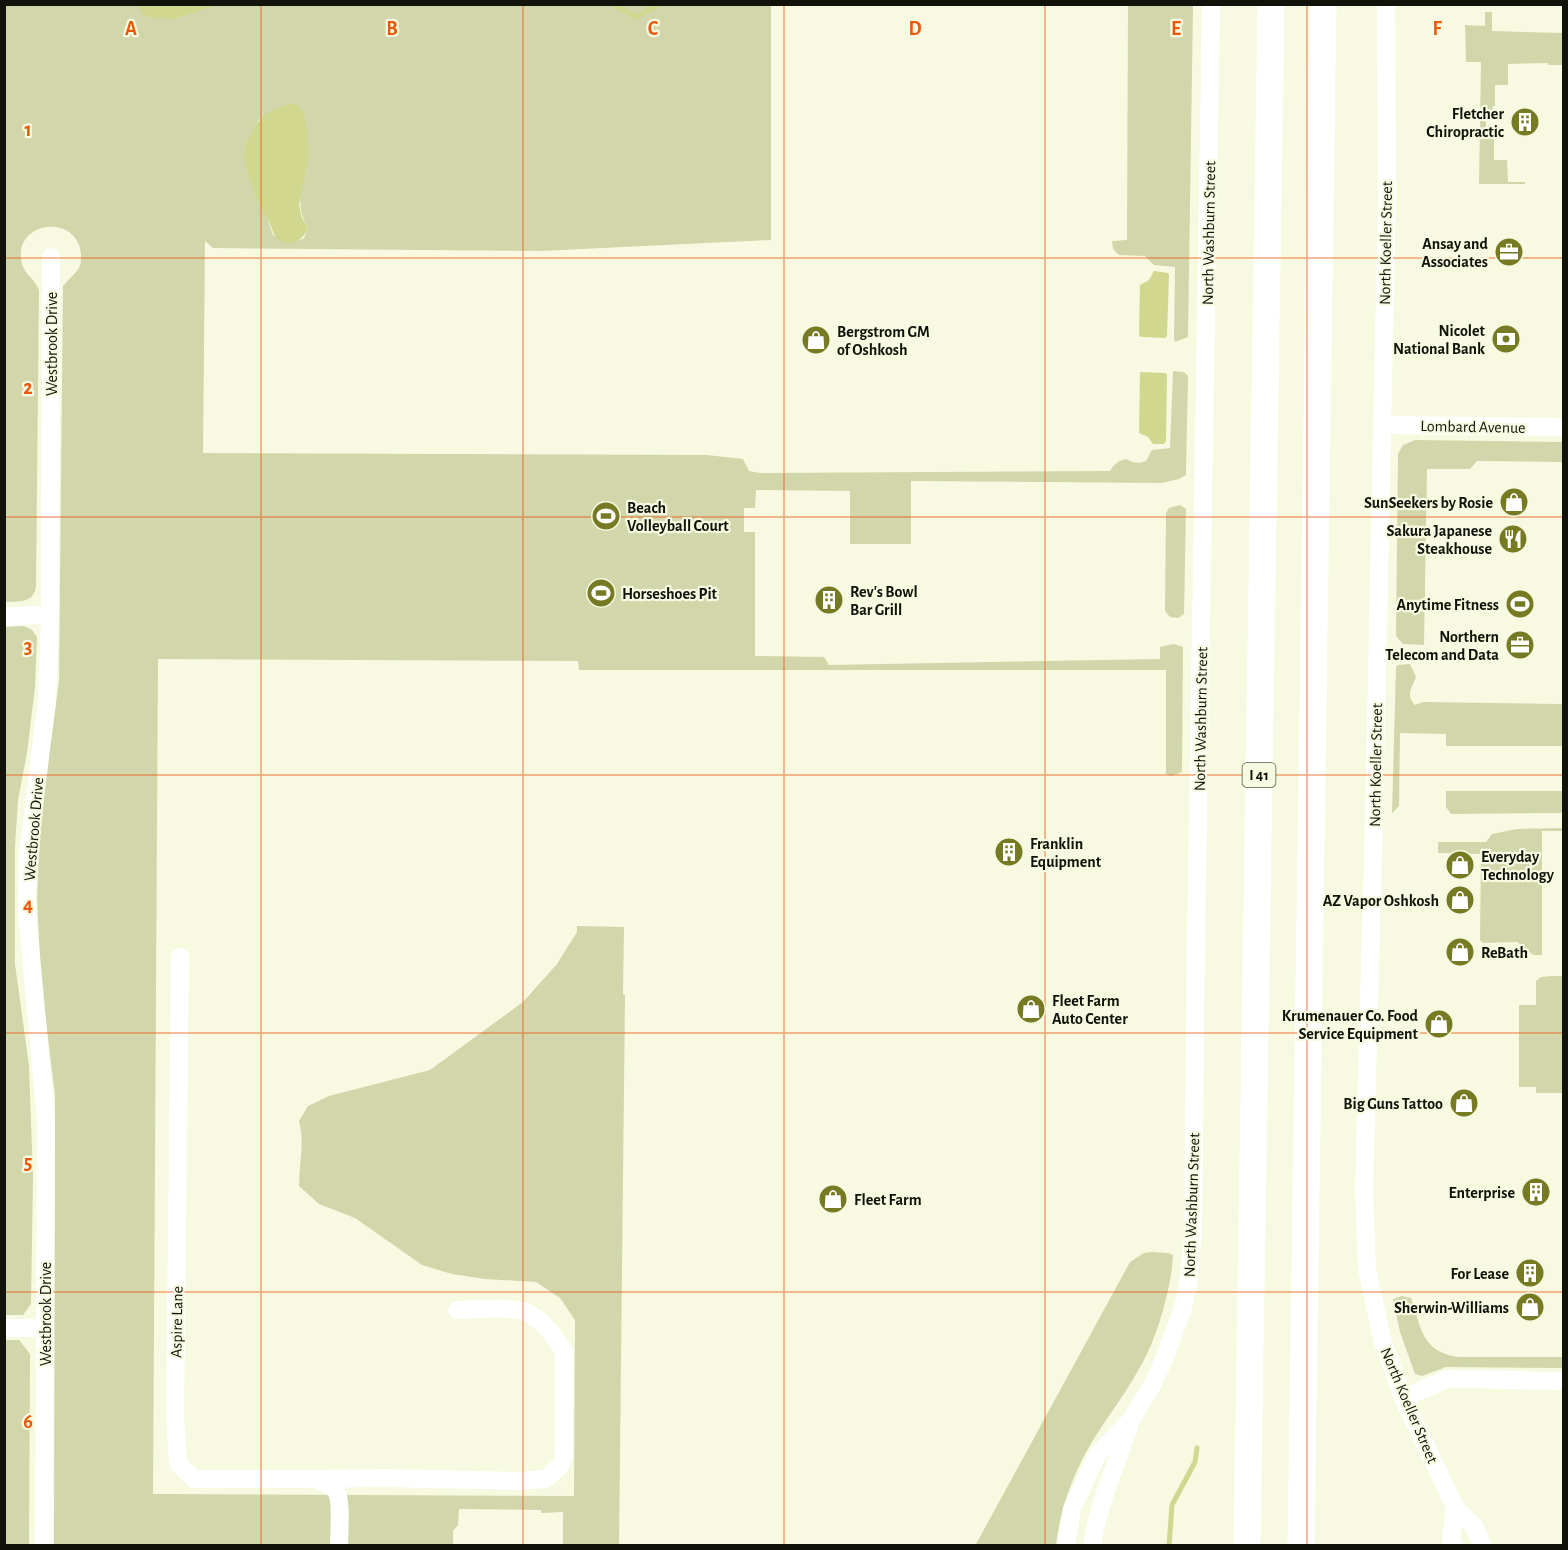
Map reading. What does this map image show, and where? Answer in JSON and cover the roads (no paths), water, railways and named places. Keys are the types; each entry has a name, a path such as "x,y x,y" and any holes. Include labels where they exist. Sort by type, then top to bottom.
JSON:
{"highway":[{"name":"I 41","path":"1247,1545 1271,4"},
{"path":"1301,1545 1323,4"}],"street":[{"name":"North Washburn Street","path":"1066,1545 1072,1509 1093,1462 1130,1421 1153,1384 1182,1311 1188,1285 1193,1234 1211,4"},
{"name":"North Koeller Street","path":"1386,4 1387,194 1364,1189 1367,1269 1382,1339 1403,1398 1455,1508 1474,1526 1483,1545"},
{"name":"Westbrook Drive","path":"44,1545 46,1119 27,912 29,847 45,723 50,614 51,257"},
{"name":"Lombard Avenue","path":"1382,425 1563,427"},
{"path":"4,618 50,614"},
{"name":"Aspire Lane","path":"180,957 175,1415 178,1463 194,1479 546,1479 560,1466 564,1456 564,1351 555,1337 527,1313 514,1310 457,1310"},
{"path":"4,1328 45,1328"},
{"path":"1403,1398 1447,1378 1563,1382"},
{"name":"North Washburn Street","path":"1092,1545 1100,1507 1115,1470 1130,1421"},
{"path":"315,1479 335,1490 339,1497 339,1545"},
{"path":"1454,1545 1451,1538 1455,1508"}],"waterway":[{"path":"612,4 636,17 660,4"},
{"path":"1169,1546 1172,1505 1195,1462 1197,1448"}],"place":[{"name":"Fletcher Chiropractic","path":"1525,122"},
{"name":"Ansay and Associates","path":"1509,252"},
{"name":"Nicolet National Bank","path":"1506,339"},
{"name":"Bergstrom GM of Oshkosh","path":"816,340"},
{"name":"SunSeekers by Rosie","path":"1514,502"},
{"name":"Beach Volleyball Court","path":"606,516"},
{"name":"Sakura Japanese Steakhouse","path":"1513,539"},
{"name":"Horseshoes Pit","path":"601,593"},
{"name":"Rev's Bowl Bar Grill","path":"829,600"},
{"name":"Anytime Fitness","path":"1520,604"},
{"name":"Northern Telecom and Data","path":"1520,645"},
{"name":"Franklin Equipment","path":"1009,852"},
{"name":"Everyday Technology","path":"1460,865"},
{"name":"AZ Vapor Oshkosh","path":"1460,900"},
{"name":"ReBath","path":"1460,952"},
{"name":"Fleet Farm Auto Center","path":"1031,1009"},
{"name":"Krumenauer Co. Food Service Equipment","path":"1439,1024"},
{"name":"Big Guns Tattoo","path":"1464,1103"},
{"name":"Enterprise","path":"1536,1192"},
{"name":"Fleet Farm","path":"833,1199"},
{"name":"For Lease","path":"1530,1273"},
{"name":"Sherwin-Williams","path":"1530,1307"}]}
